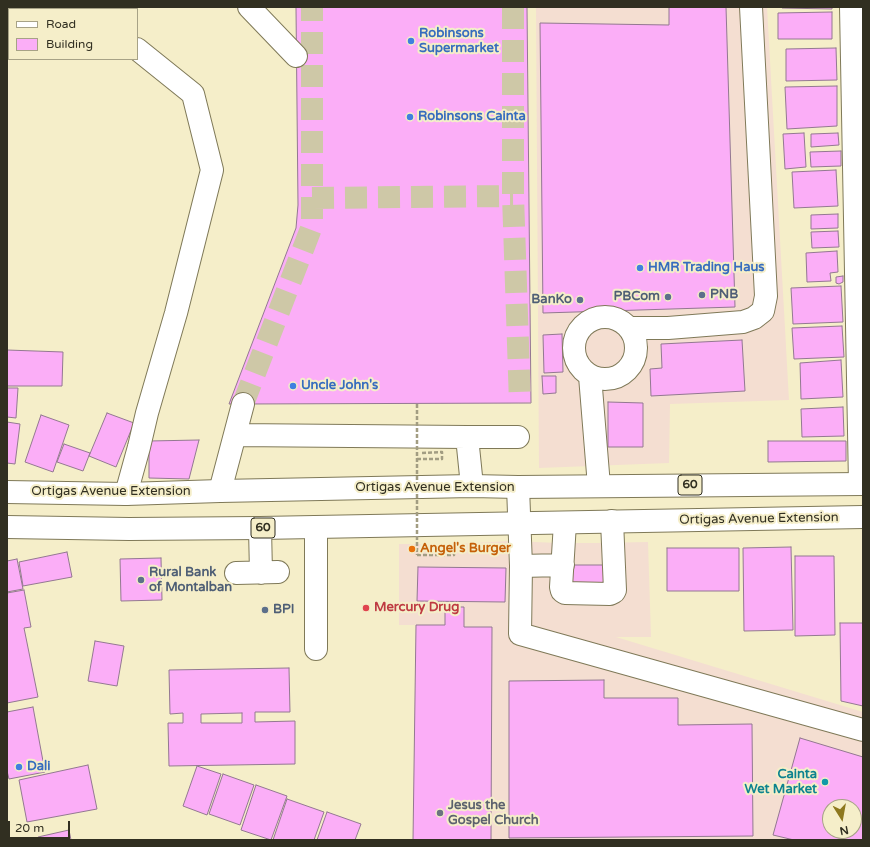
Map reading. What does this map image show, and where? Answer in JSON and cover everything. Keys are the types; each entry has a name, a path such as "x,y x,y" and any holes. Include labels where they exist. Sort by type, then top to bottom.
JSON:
{"main road":[{"path":"249,7 296,56"},
{"path":"629,328 668,328 743,322 754,318 763,311 766,296 751,7"},
{"path":"851,7 862,484"},
{"path":"126,494 147,413 176,313 212,170 194,94 138,50"},
{"path":"599,318 610,318 620,321 629,328 635,337 637,348 635,358 630,368 622,375 612,379 601,380 590,376 582,369 576,360 574,349 576,339 581,329 589,322 599,318"},
{"path":"590,376 599,486"},
{"path":"220,490 243,404"},
{"path":"235,435 518,437"},
{"path":"467,437 472,486"},
{"name":"Ortigas Avenue Extension","path":"9,491 126,494 220,490 472,486 518,487 862,484"},
{"path":"518,487 521,566 520,634 863,730"},
{"name":"Ortigas Avenue Extension","path":"7,526 129,529 260,528 863,517"},
{"path":"565,523 562,591 565,593 610,594 615,590 612,521"},
{"path":"316,527 316,649"},
{"path":"236,573 269,573 260,528"},
{"path":"521,566 563,565"}],"path":[{"path":"417,404 417,555 454,555"},
{"path":"417,459 442,459 442,452 422,453 423,466"}],"shaded area":[{"path":"536,7 767,7 789,400 670,404 669,463 539,468"},
{"path":"512,541 558,543 648,542 651,637 616,637 863,712 863,840 491,840 492,627 464,627 464,607 445,607 445,625 399,625 399,544 454,544"}],"building":[{"path":"296,7 527,7 531,403 229,404 296,228 298,205"},
{"path":"669,7 726,7 735,307 543,313 540,23 669,25"},
{"path":"832,7 832,9 782,8"},
{"path":"832,12 832,39 778,39 778,13"},
{"path":"836,48 837,80 786,81 786,49"},
{"path":"837,86 837,126 787,129 785,87"},
{"path":"804,133 806,167 785,169 783,134"},
{"path":"838,133 839,145 811,147 811,134"},
{"path":"841,151 841,166 811,167 810,152"},
{"path":"836,170 838,206 794,208 792,172"},
{"path":"838,214 838,228 811,229 811,215"},
{"path":"838,231 839,247 812,248 811,232"},
{"path":"837,251 838,272 830,273 831,281 807,282 806,253"},
{"path":"843,276 843,282 839,284 836,283 836,277"},
{"path":"841,286 843,322 793,324 791,288"},
{"path":"842,326 844,357 794,359 792,328"},
{"path":"562,334 563,372 544,373 543,335"},
{"path":"742,340 745,391 651,396 650,369 662,368 661,344"},
{"path":"7,350 63,352 62,386 7,386"},
{"path":"841,360 843,397 801,399 800,363"},
{"path":"542,376 556,376 556,393 543,394"},
{"path":"7,388 18,388 16,418 7,417"},
{"path":"608,402 643,403 643,447 608,447"},
{"path":"843,407 844,436 802,437 801,409"},
{"path":"107,413 134,423 116,467 89,456"},
{"path":"41,415 69,425 53,472 25,462"},
{"path":"7,422 20,424 15,464 7,463"},
{"path":"199,440 189,479 149,478 149,441"},
{"path":"768,441 846,441 846,461 768,462"},
{"path":"64,444 90,453 83,471 57,462"},
{"path":"791,547 793,630 744,631 743,548"},
{"path":"667,548 739,548 739,591 667,591"},
{"path":"67,552 72,577 23,586 19,562"},
{"path":"795,556 834,556 835,635 795,636"},
{"name":"Rural Bank of Montalban","path":"161,558 162,600 121,601 120,559"},
{"path":"17,559 23,589 7,592 7,561"},
{"path":"567,565 609,565 609,586 567,586"},
{"path":"418,567 506,568 505,602 417,601"},
{"path":"24,590 31,627 24,628 38,697 7,703 7,593"},
{"path":"445,607 464,607 464,627 492,627 491,840 413,840 416,625 445,625"},
{"path":"840,623 863,623 863,706 841,701"},
{"path":"95,641 124,646 117,686 88,681"},
{"path":"289,668 290,712 255,712 255,722 295,721 295,764 169,766 168,723 183,723 183,713 170,714 169,670","holes":["242,713 242,723 201,723 201,714"]},
{"path":"604,680 604,698 678,698 678,725 752,724 753,836 509,838 509,681"},
{"path":"33,707 45,772 9,779 7,771 7,712"},
{"name":"Cainta Wet Market","path":"800,738 863,757 863,840 794,840 773,835"},
{"path":"88,765 97,809 27,822 19,780"},
{"path":"197,766 221,774 207,815 183,806"},
{"path":"223,774 254,785 240,825 209,814"},
{"path":"256,785 287,796 271,840 241,830"},
{"path":"287,799 324,812 314,840 273,840"},
{"path":"327,812 361,824 355,840 317,840"},
{"path":"69,830 71,840 38,840 38,837"}],"tunnel":[{"path":"243,404 312,226 312,7"},
{"path":"513,7 513,196 520,403"},
{"path":"312,198 513,196"}],"place":[{"name":"Robinsons Supermarket","path":"411,41"},
{"name":"Robinsons Cainta","path":"410,117"},
{"name":"HMR Trading Haus","path":"640,268"},
{"name":"PNB","path":"702,295"},
{"name":"PBCom","path":"668,297"},
{"name":"BanKo","path":"580,300"},
{"name":"Uncle John's","path":"293,386"},
{"name":"Angel's Burger","path":"412,549"},
{"name":"Rural Bank of Montalban","path":"141,580"},
{"name":"Mercury Drug","path":"366,608"},
{"name":"BPI","path":"265,610"},
{"name":"Dali","path":"19,767"},
{"name":"Cainta Wet Market","path":"825,782"},
{"name":"Jesus the Gospel Church","path":"440,813"}]}
